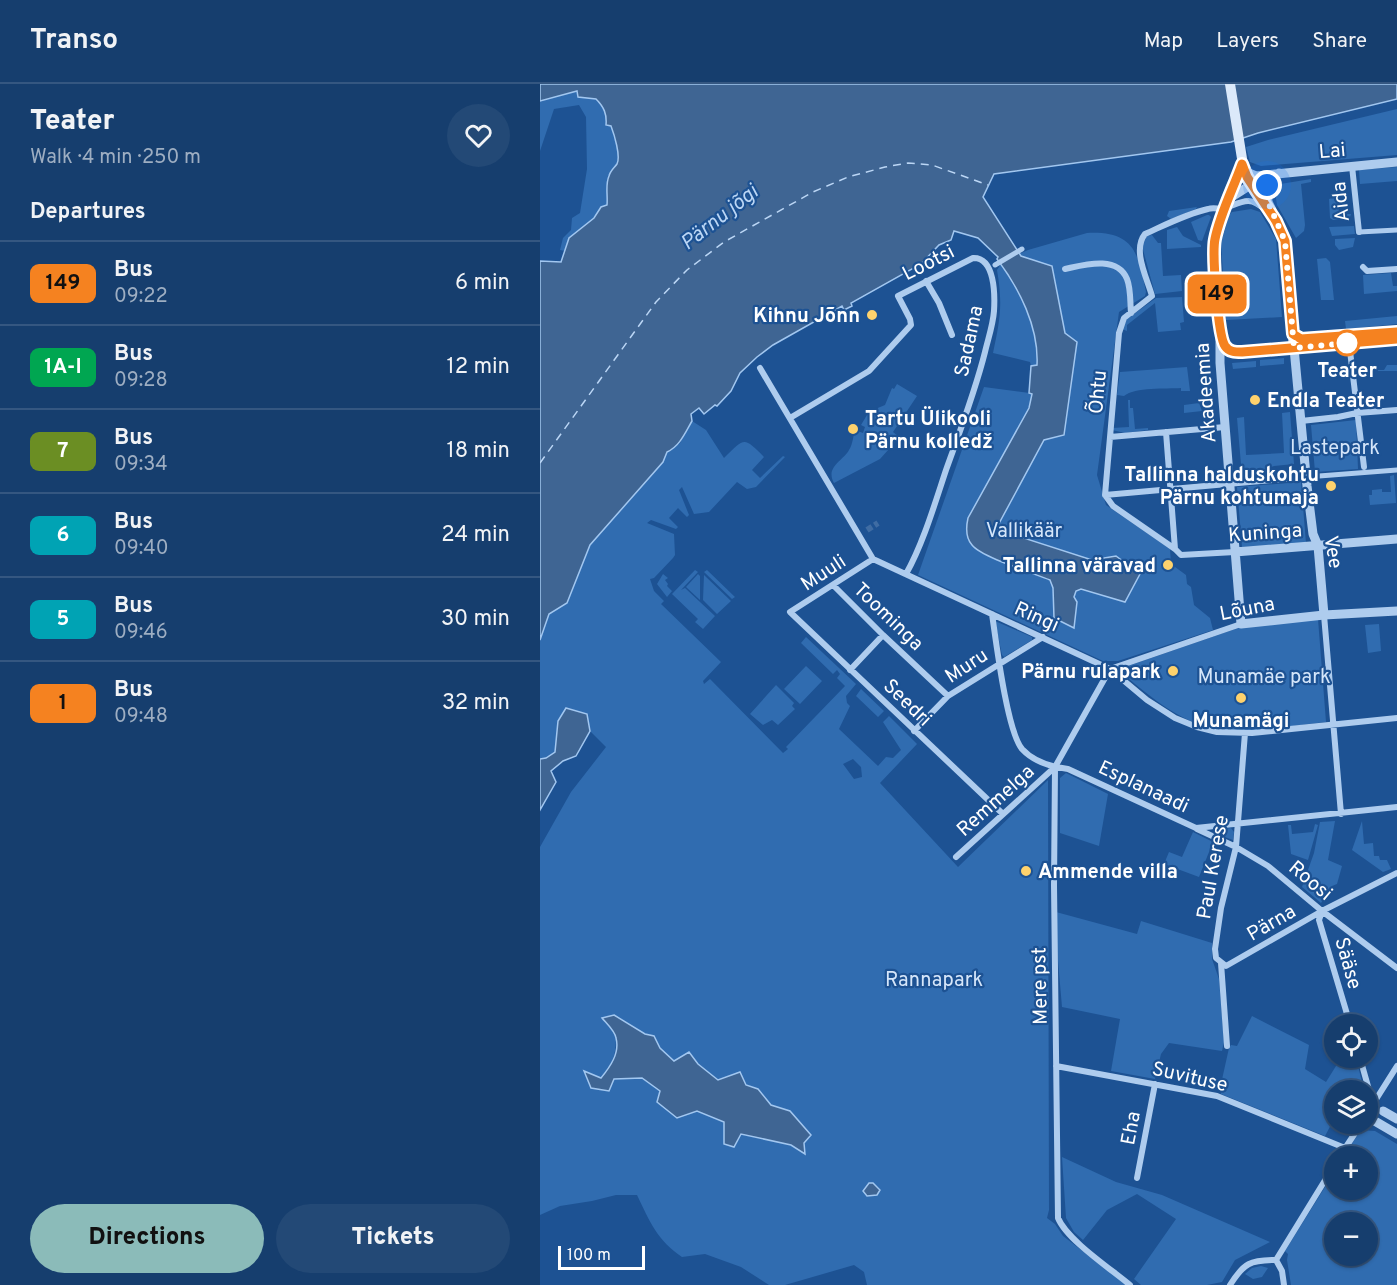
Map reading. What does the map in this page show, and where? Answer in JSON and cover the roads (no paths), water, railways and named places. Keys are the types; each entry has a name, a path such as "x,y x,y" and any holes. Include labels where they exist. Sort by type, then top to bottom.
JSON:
{"main road":[{"path":"1230,84 1242,163"},
{"name":"Vee","path":"1242,163 1251,185 1276,221 1285,241 1294,348"},
{"name":"Akadeemia","path":"1220,327 1214,246 1242,163"},
{"path":"1220,327 1224,345 1232,352 1397,339"},
{"path":"1293,334 1301,339 1397,333"}],"street":[{"name":"Lai","path":"1242,163 1256,176 1397,162"},
{"name":"Aida","path":"1352,166 1359,232 1397,230"},
{"path":"1276,221 1268,202 1267,185 1281,172"},
{"name":"Lai","path":"1230,198 1269,174"},
{"path":"1225,209 1234,203 1252,201 1260,205 1276,221"},
{"name":"Õhtu","path":"1105,495 1119,333 1124,318 1152,296 1139,252 1140,241 1145,234 1209,208 1225,209"},
{"path":"995,265 1022,249"},
{"name":"Lootsi","path":"790,418 869,371 911,325 898,296 973,258"},
{"name":"Sadama","path":"906,574 940,489 976,388 992,324 994,294 988,266 984,260 973,258"},
{"path":"1065,269 1098,262 1118,268 1127,279 1131,313"},
{"path":"1365,269 1397,269"},
{"path":"926,281 939,303 952,335"},
{"name":"Akadeemia","path":"1220,327 1219,347 1241,624"},
{"name":"Vee","path":"1294,348 1306,477 1313,534 1318,546 1341,814"},
{"path":"1350,351 1364,470"},
{"path":"760,368 873,559"},
{"path":"1301,421 1397,410"},
{"path":"1110,437 1225,427"},
{"path":"1166,432 1175,549"},
{"path":"1105,495 1364,470 1397,470"},
{"path":"1105,495 1113,506 1175,549"},
{"name":"Kuninga","path":"1175,549 1181,555 1397,539"},
{"name":"Ringi","path":"873,559 1110,669 1175,718 1197,727 1217,732 1245,733 1397,718"},
{"name":"Muuli","path":"790,612 873,559"},
{"name":"Toominga","path":"833,585 948,696"},
{"name":"Lõuna","path":"1110,669 1241,624 1324,615 1397,611"},
{"name":"Seedri","path":"790,612 1003,814"},
{"name":"Esplanaadi","path":"992,614 999,663 1015,739 1024,750 1046,765 1068,769 1196,828 1397,807"},
{"path":"850,670 883,635"},
{"name":"Muru","path":"914,731 948,696 1043,637"},
{"name":"Mere pst","path":"1110,669 1055,767 1057,1207 1062,1227 1130,1285"},
{"name":"Paul Kerese","path":"1227,1046 1223,965 1216,958 1215,953 1236,847 1245,733"},
{"name":"Remmelga","path":"956,857 1055,767"},
{"name":"Roosi","path":"1196,828 1236,847 1268,866 1322,912 1397,968"},
{"name":"Pärna","path":"1223,965 1397,873"},
{"name":"Sääse","path":"1322,912 1319,920 1347,1014"},
{"name":"Suvituse","path":"1056,1066 1217,1096 1340,1146"},
{"path":"1378,1096 1397,1066"},
{"name":"Eha","path":"1137,1178 1155,1084"},
{"path":"1378,1108 1397,1119"},
{"path":"1378,1121 1397,1134"},
{"path":"1276,1260 1324,1182"},
{"path":"1230,1285 1246,1264 1261,1260 1276,1260"},
{"path":"1276,1260 1282,1271 1284,1285"}],"water":[{"name":"Pärnu jõgi","path":"540,84 1397,84 1397,99 1258,133 1231,142 994,174 983,197 1021,256 1052,266 1065,333 1077,342 1064,435 1044,440 996,529 1092,560 1116,556 1140,574 1125,602 1081,589 1076,591 1074,628 1054,618 1053,588 1050,580 986,555 977,550 968,539 968,518 1029,408 1032,394 1029,393 1031,366 1037,365 1037,351 1035,336 1026,309 1013,282 997,259 998,257 978,238 954,231 951,240 939,245 921,264 851,303 852,306 844,310 842,306 773,345 740,373 731,391 717,406 715,405 704,414 699,408 691,414 692,421 679,443 667,452 663,462 590,545 567,603 549,614 540,640 540,261 561,262 569,238 594,218 601,207 607,205 608,179 617,164 618,156 611,126 606,125 604,111 596,99 578,97 577,91 540,101"},
{"path":"566,708 587,714 590,731 576,756 563,761 551,771 556,782 540,810 540,759 555,752 558,721"},
{"path":"614,1015 645,1034 654,1036 660,1048 674,1061 689,1052 698,1064 718,1080 740,1072 746,1085 758,1089 771,1105 790,1111 811,1135 804,1143 805,1154 791,1145 741,1134 734,1147 724,1144 724,1122 697,1111 677,1118 657,1102 660,1091 642,1078 614,1079 609,1091 591,1088 584,1071 601,1078 611,1064 617,1049 615,1035 602,1018"},
{"path":"869,1183 873,1183 880,1190 877,1195 867,1196 863,1191"}],"tunnel":[{"path":"867,530 878,523"}],"place":[{"name":"Kihnu Jõnn","path":"872,315"},
{"name":"Teater","path":"1347,343"},
{"name":"Endla Teater","path":"1255,400"},
{"name":"Tartu Ülikooli Pärnu kolledž","path":"853,429"},
{"name":"Tallinna halduskohtu Pärnu kohtumaja","path":"1331,486"},
{"name":"Tallinna väravad","path":"1168,565"},
{"name":"Pärnu rulapark","path":"1173,671"},
{"name":"Munamägi","path":"1241,698"},
{"name":"Ammende villa","path":"1026,871"}],"park label":[{"name":"Lastepark","path":"1335,447"},
{"name":"Vallikäär","path":"1024,530"},
{"name":"Munamäe park","path":"1264,676"},
{"name":"Rannapark","path":"934,979"}]}
